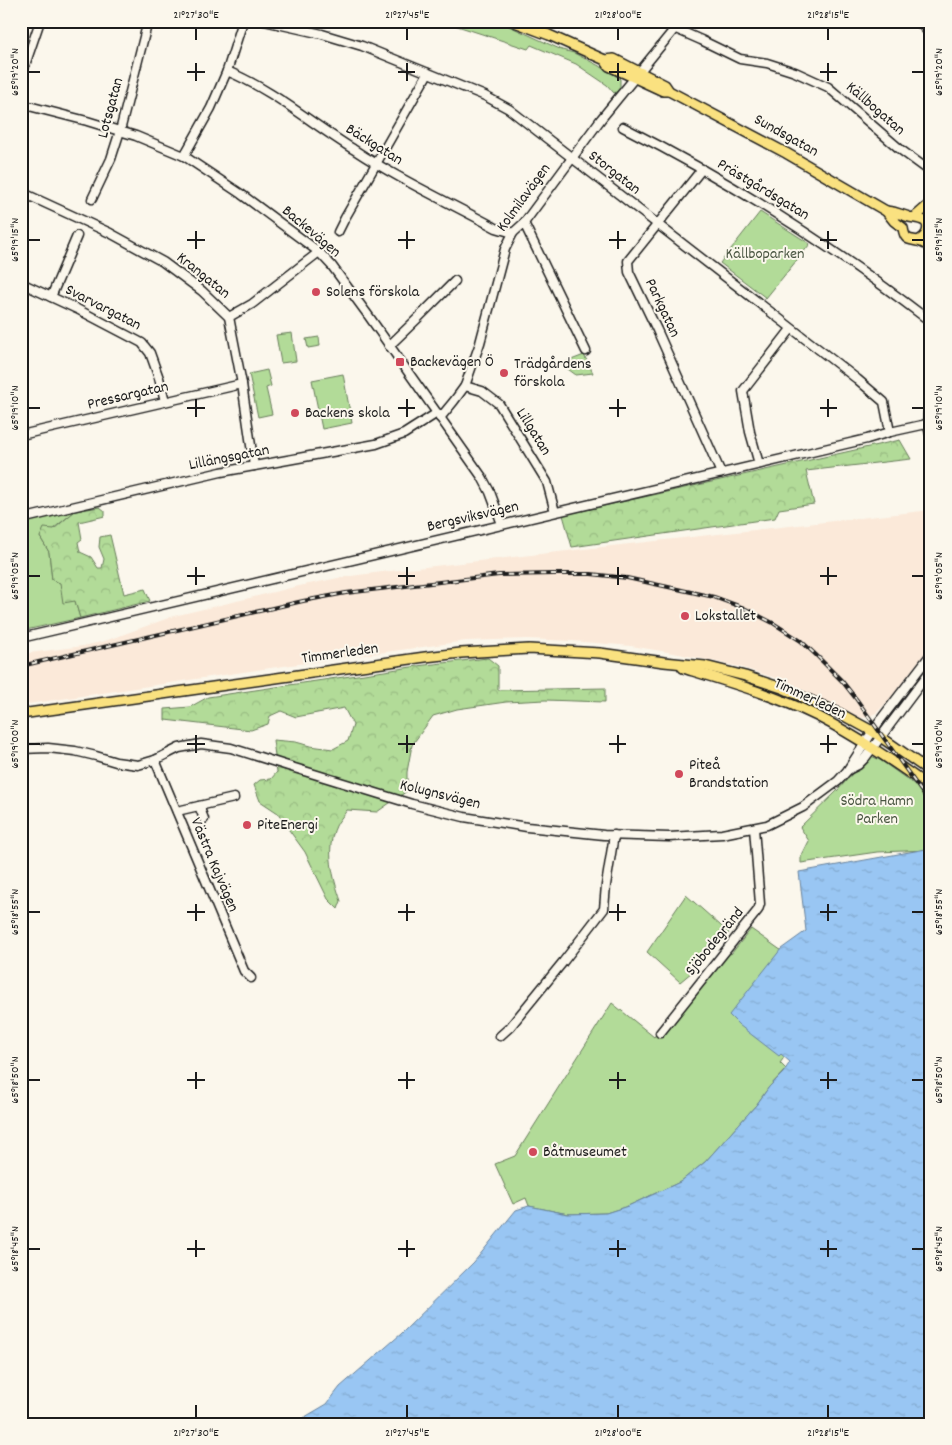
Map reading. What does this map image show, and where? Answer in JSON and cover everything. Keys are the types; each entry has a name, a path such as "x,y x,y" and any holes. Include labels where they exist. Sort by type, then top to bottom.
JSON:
{"main road":[{"name":"Sundsgatan","path":"512,21 605,60 614,59 638,75 665,85 669,91 786,153 886,211 903,228 904,234 909,240 918,241 931,247"},
{"path":"903,228 907,220 914,217 931,203"},
{"name":"Sundsgatan","path":"886,211 899,212 924,221 929,226 923,238 918,241"},
{"name":"Timmerleden","path":"21,714 425,656 529,649 600,653 705,666 782,688 839,713 872,731 931,772"},
{"name":"Timmerleden","path":"664,662 783,701 816,716 868,745 931,788"}],"street":[{"path":"21,77 40,21"},
{"name":"Lotsgatan","path":"92,199 120,131 148,21"},
{"path":"184,156 211,108 227,71 243,21"},
{"name":"Storgatan","path":"264,21 322,34 362,46 485,96 509,109 857,379 884,402 890,432"},
{"name":"Källbogatan","path":"658,21 740,59 767,63 795,72 828,87 901,150 931,172"},
{"name":"Kolmilavägen","path":"439,416 465,386 480,343 505,248 513,233 524,223 601,119 681,21"},
{"path":"918,21 931,35"},
{"name":"Bäckgatan","path":"227,71 245,78 281,100 376,164 496,228 513,233"},
{"path":"338,232 428,72"},
{"name":"Backevägen","path":"21,104 88,121 136,136 184,156 241,194 319,252 332,266 439,416 490,492 502,524"},
{"name":"Prästgårdsgatan","path":"623,127 662,146 771,210 853,264 931,322"},
{"name":"Parkgatan","path":"702,169 628,261 629,272 721,473"},
{"name":"Krangatan","path":"21,192 110,233 163,262 202,290 229,317 242,384 254,466"},
{"path":"524,223 586,351"},
{"path":"51,297 77,236"},
{"path":"229,317 252,304 319,252"},
{"path":"389,346 455,281"},
{"name":"Svarvargatan","path":"21,283 142,343 150,353 165,401"},
{"path":"759,464 750,432 742,391 791,329"},
{"name":"Pressargatan","path":"21,435 242,384"},
{"name":"Lillgatan","path":"465,386 482,391 499,404 547,482 555,512"},
{"path":"931,398 927,414 931,437"},
{"name":"Lillängsgatan","path":"21,519 214,474 376,444 404,434 439,416"},
{"name":"Bergsviksvägen","path":"21,638 929,423"},
{"path":"868,745 872,731 931,654"},
{"path":"868,745 880,737 931,670"},
{"name":"Kolugnsvägen","path":"21,749 48,748 74,751 116,762 138,765 155,760 179,748 201,744 231,748 412,804 464,817 557,831 669,836 722,834 767,825 802,807 838,781 868,745"},
{"name":"Västra Kajvägen","path":"155,760 244,971 251,978"},
{"path":"177,812 234,798"},
{"path":"199,806 204,819"},
{"name":"Sjöbodegränd","path":"660,1033 758,910 760,904 754,828"},
{"path":"500,1036 510,1027 604,909 614,835"}],"shaded area":[{"path":"931,510 931,645 888,701 876,713 865,718 856,717 776,678 740,667 631,646 527,639 466,641 21,705 21,654 83,646 105,641 174,616 299,586 343,577 390,571"}],"green space":[{"path":"442,21 498,21 562,50 574,53 609,71 620,79 620,90 614,93 607,85 576,64 531,45 528,49"},
{"name":"Källboparken","path":"760,212 810,244 766,298 720,263"},
{"path":"292,333 296,361 281,363 276,335"},
{"path":"319,337 320,346 308,348 306,339"},
{"path":"584,355 593,373 576,375 561,364"},
{"path":"267,370 271,386 266,388 272,414 258,417 249,374"},
{"path":"343,374 352,423 322,429 312,380"},
{"path":"900,440 911,459 806,471 814,504 779,509 775,518 572,547 563,515"},
{"path":"100,507 105,511 105,516 79,522 82,539 78,542 80,552 91,557 98,568 102,568 104,559 99,547 100,537 110,535 124,594 145,589 150,601 80,618 75,601 63,603 60,583 52,580 49,552 40,537 44,528 54,529 75,511"},
{"path":"75,511 40,537 49,552 52,580 60,582 75,601 80,618 21,631 21,523"},
{"path":"488,658 498,666 498,690 605,688 605,702 545,700 506,702 457,709 433,716 412,745 407,772 407,791 377,812 347,810 337,824 331,845 331,864 341,901 338,909 328,899 305,852 278,813 260,801 254,785 260,780 271,779 277,772 273,740 333,749 348,741 353,725 344,708 296,717 281,711 270,716 268,724 251,730 165,720 165,709 190,707 208,697 425,665"},
{"name":"Södra Hamn Parken","path":"869,755 880,760 931,796 931,850 877,852 801,863 801,857 809,841 800,827 837,791"},
{"path":"686,895 729,933 720,941 706,948 698,967 680,982 647,952"},
{"path":"751,929 782,951 786,1055 780,1063 786,1069 769,1087 757,1104 705,1162 680,1182 628,1206 606,1213 568,1214 529,1206 526,1198 513,1204 495,1164 515,1156 612,1003 654,1037 723,948 731,954"}],"water":[{"path":"926,849 931,850 931,1424 293,1424 327,1404 340,1387 401,1334 474,1262 516,1210 529,1206 568,1214 606,1213 628,1206 680,1182 705,1162 757,1104 790,1062 781,1054 779,1056 729,1015 781,949 806,931 799,872"}],"railway":[{"path":"21,666 303,601 346,593 499,575 591,574 627,578 714,597 744,608 773,623 801,641 842,681 931,805"}],"place":[{"name":"Solens förskola","path":"316,292"},
{"name":"Backevägen Ö","path":"400,362"},
{"name":"Trädgårdens förskola","path":"504,373"},
{"name":"Backens skola","path":"295,413"},
{"name":"Lokstallet","path":"685,616"},
{"name":"Piteå Brandstation","path":"679,774"},
{"name":"PiteEnergi","path":"247,825"},
{"name":"Båtmuseumet","path":"533,1152"}]}
